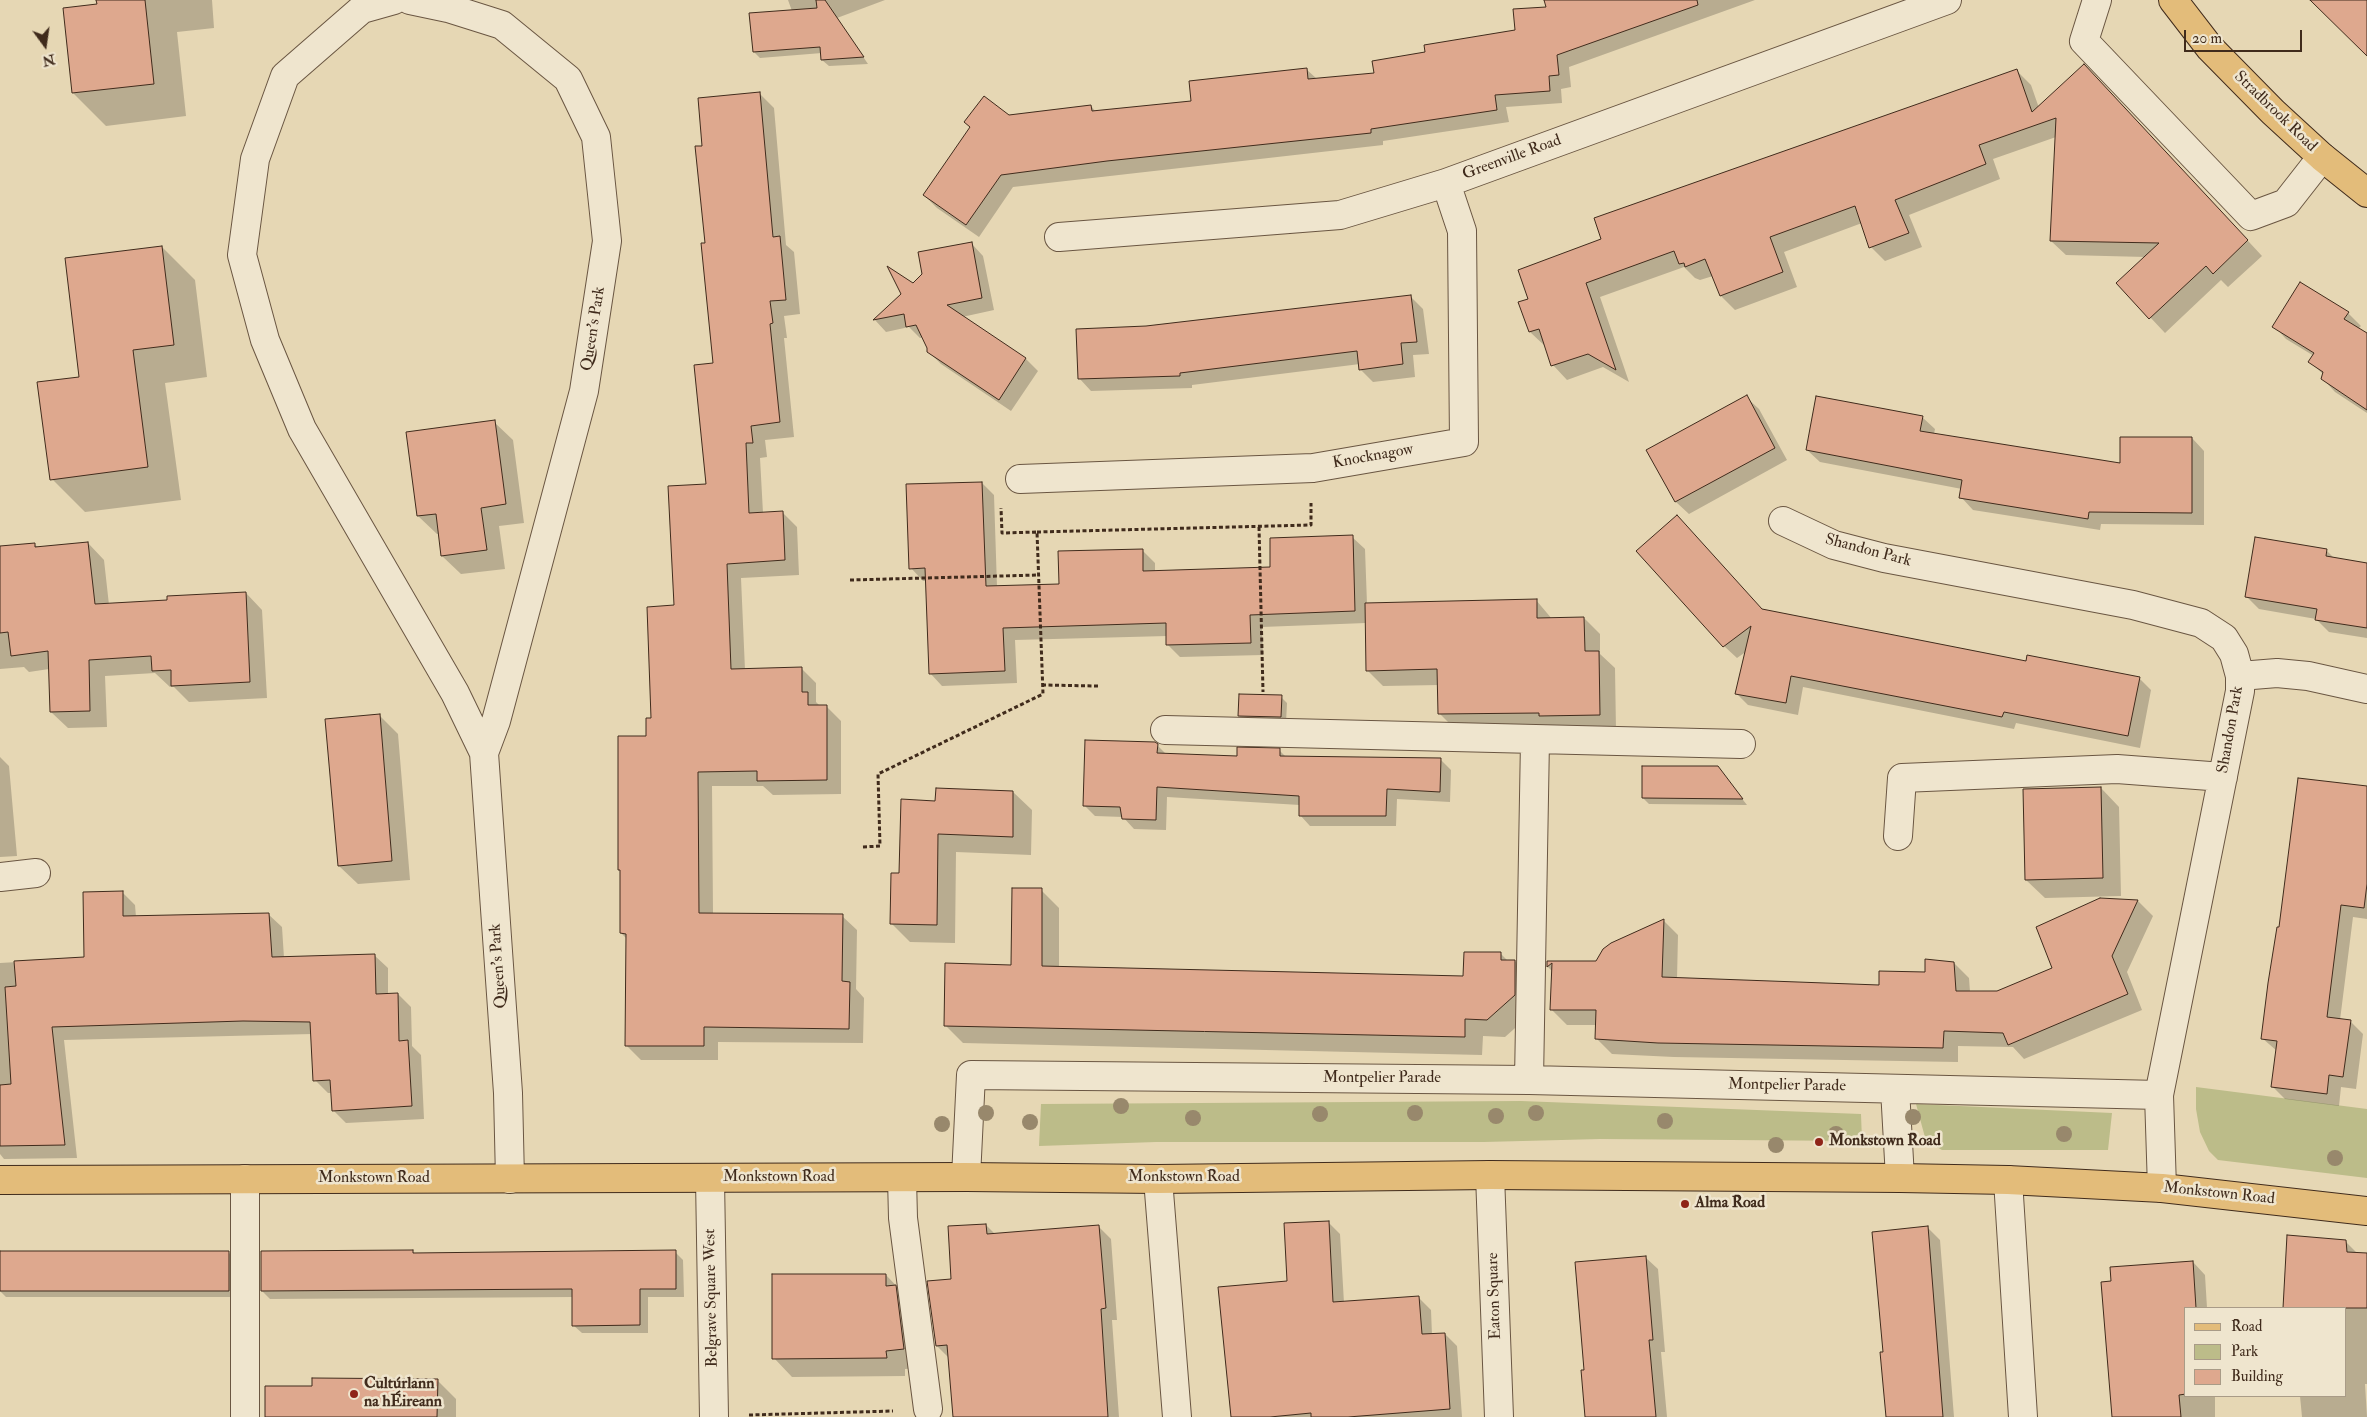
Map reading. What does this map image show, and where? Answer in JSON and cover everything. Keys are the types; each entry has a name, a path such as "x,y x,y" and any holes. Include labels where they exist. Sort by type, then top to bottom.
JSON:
{"main road":[{"name":"Stradbrook Road","path":"2174,0 2210,48 2273,112 2322,157 2367,193"},
{"name":"Monkstown Road","path":"0,1180 966,1177 1158,1179 1490,1175 1900,1178 2008,1180 2162,1188 2367,1211"}],"street":[{"name":"Queen's Park","path":"394,0 362,9 285,76 255,159 242,255 265,340 302,429 455,693 484,754 508,1093 510,1179"},
{"name":"Queen's Park","path":"410,0 502,25 568,79 596,137 607,242 584,391 496,720 484,754"},
{"name":"Greenville Road","path":"1059,237 1340,215 1446,183 1947,0"},
{"path":"2097,0 2084,41 2251,216 2286,203 2322,157"},
{"name":"Knocknagow","path":"1020,479 1313,468 1464,442 1462,231 1446,183"},
{"name":"Shandon Park","path":"1783,522 1834,545 1884,558 2133,605 2202,623 2224,638 2234,654 2240,676 2240,690 2159,1095 2162,1188"},
{"path":"2240,676 2277,673 2308,676 2367,690"},
{"path":"1164,730 1741,744"},
{"path":"1529,1080 1535,740"},
{"path":"1898,836 1902,778 2116,769 2223,777"},
{"path":"0,877 36,873"},
{"name":"Montpelier Parade","path":"966,1177 971,1075 1529,1080 2159,1095"},
{"path":"1895,1089 1900,1178"},
{"name":"Eaton Square","path":"1490,1175 1499,1417"},
{"path":"902,1178 903,1218 928,1409"},
{"path":"245,1179 245,1417"},
{"name":"Belgrave Square West","path":"710,1179 714,1416"},
{"path":"1158,1179 1176,1417"},
{"path":"2008,1180 2023,1417"}],"path":[{"path":"1001,506 1002,533 1259,527 1311,525 1312,496"},
{"path":"1259,527 1263,692"},
{"path":"863,847 880,846 878,774 1043,694 1037,532"},
{"path":"850,580 1039,575"},
{"path":"1042,685 1098,686"},
{"path":"714,1416 928,1409"}],"green space":[{"path":"2196,1087 2367,1109 2367,1178 2218,1160 2209,1151 2200,1132 2196,1109"},
{"path":"1521,1101 1861,1114 1862,1141 1600,1139 1484,1142 1156,1142 1039,1146 1041,1104"},
{"path":"1916,1104 2112,1113 2108,1150 1942,1150 1926,1141"}],"building":[{"path":"96,0 145,0 154,84 72,93 63,8 97,4"},
{"path":"816,0 825,0 864,57 821,60 820,47 753,52 749,13 817,8"},
{"path":"1544,0 1697,0 1698,5 1557,55 1559,75 1549,76 1550,91 1495,95 1497,110 1371,129 1371,133 1107,161 1001,175 966,225 923,195 970,127 964,122 984,96 1009,115 1091,105 1092,111 1191,101 1189,81 1307,68 1308,79 1374,73 1372,61 1425,52 1424,45 1515,30 1513,9 1546,7"},
{"path":"2310,0 2367,0 2367,56"},
{"path":"2084,64 2248,240 2213,274 2206,266 2149,319 2116,283 2159,243 2050,241 2056,118 1979,145 1986,164 1895,200 1909,233 1869,248 1855,206 1770,237 1783,272 1720,296 1705,259 1685,267 1684,263 1679,264 1674,251 1586,283 1616,370 1588,354 1551,366 1539,329 1529,332 1518,302 1528,299 1518,270 1601,239 1594,218 2017,69 2032,112"},
{"path":"760,92 773,237 780,236 786,300 770,301 773,323 770,324 780,422 751,426 753,443 746,443 749,513 783,511 785,560 727,564 731,669 802,667 802,692 808,692 808,705 827,705 827,780 757,781 757,771 698,772 699,913 843,914 842,981 850,982 849,1029 704,1027 704,1046 625,1046 626,934 620,933 618,736 646,736 646,718 651,718 647,607 674,605 668,486 706,484 694,365 713,363 701,243 705,243 695,146 702,146 698,98"},
{"path":"972,242 982,298 947,305 1026,358 999,400 927,352 927,348 916,325 906,327 904,314 873,320 901,294 887,266 913,283 922,274 918,252"},
{"path":"162,246 174,345 133,350 148,467 50,480 37,382 79,377 65,258"},
{"path":"2300,282 2349,312 2344,319 2367,333 2367,410 2321,379 2323,372 2308,362 2314,353 2272,327"},
{"path":"1411,295 1417,342 1401,343 1403,364 1359,370 1357,351 1180,373 1180,376 1078,379 1076,329 1146,326"},
{"path":"1747,395 1775,448 1675,502 1646,450"},
{"path":"1816,396 1923,416 1920,431 2120,463 2120,437 2192,437 2192,513 2089,512 2088,519 1959,498 1962,480 1806,450"},
{"path":"495,420 506,504 481,508 487,550 441,556 436,514 417,516 406,432"},
{"path":"982,482 986,586 1059,584 1058,551 1143,549 1143,571 1270,567 1270,538 1353,535 1355,611 1250,615 1251,643 1166,645 1166,623 1003,628 1005,671 929,674 925,568 909,569 906,484"},
{"path":"1677,515 1762,609 2026,661 2027,655 2140,677 2128,736 2004,712 2002,717 1791,676 1786,703 1735,694 1751,626 1723,647 1636,551"},
{"path":"2255,537 2327,549 2326,556 2367,563 2367,628 2315,620 2317,609 2245,597"},
{"path":"88,542 95,604 167,600 167,596 246,592 250,682 171,686 171,670 152,671 151,656 89,660 90,711 50,712 48,651 11,656 8,632 0,633 0,546 35,543 35,547"},
{"path":"1537,599 1537,618 1584,617 1585,651 1599,651 1600,715 1539,716 1539,713 1438,714 1437,669 1366,671 1365,603"},
{"path":"1239,694 1282,695 1281,717 1238,716"},
{"path":"380,714 392,861 338,866 325,719"},
{"path":"1085,740 1155,742 1158,744 1157,753 1237,756 1237,747 1280,748 1280,756 1441,758 1440,792 1387,789 1386,816 1299,816 1299,796 1157,787 1156,820 1122,819 1120,807 1083,806"},
{"path":"1642,766 1718,766 1743,799 1642,798"},
{"path":"2298,778 2367,786 2367,884 2364,908 2341,905 2327,1017 2351,1020 2343,1077 2329,1075 2327,1094 2271,1087 2277,1041 2261,1039 2277,927 2279,927"},
{"path":"2101,787 2103,878 2025,880 2023,789"},
{"path":"936,788 1013,791 1013,837 938,834 937,925 890,924 891,873 899,873 901,799 935,801"},
{"path":"1012,888 1042,888 1042,966 1463,976 1464,952 1501,952 1501,960 1515,960 1515,995 1487,1020 1465,1019 1465,1037 944,1026 945,963 1011,965"},
{"path":"123,891 123,916 269,913 272,957 375,954 376,994 398,993 399,1041 408,1040 412,1106 332,1111 330,1080 313,1081 310,1022 243,1021 52,1027 65,1145 0,1146 0,1085 11,1084 5,987 16,986 14,961 84,957 83,892"},
{"path":"2100,898 2138,900 2112,956 2128,994 2008,1045 2003,1033 1944,1031 1943,1048 1658,1043 1595,1039 1596,1010 1550,1010 1552,963 1547,967 1547,961 1596,961 1603,949 1611,943 1664,919 1662,977 1879,985 1879,971 1925,972 1925,959 1954,962 1956,991 1997,991 2052,968 2036,927"},
{"path":"1329,1221 1333,1302 1419,1296 1422,1334 1445,1333 1450,1409 1348,1417 1311,1417 1311,1413 1270,1417 1231,1417 1218,1287 1287,1281 1284,1223"},
{"path":"986,1224 987,1234 1099,1225 1106,1308 1101,1309 1108,1417 953,1417 947,1345 936,1346 927,1281 951,1279 948,1226"},
{"path":"1928,1226 1943,1417 1886,1417 1880,1352 1883,1352 1872,1232"},
{"path":"2287,1235 2346,1240 2347,1252 2367,1253 2367,1308 2283,1307"},
{"path":"413,1250 413,1253 676,1250 676,1289 640,1289 640,1325 572,1326 572,1289 261,1291 261,1251"},
{"path":"0,1251 229,1251 229,1291 0,1291"},
{"path":"1646,1256 1653,1340 1649,1340 1656,1417 1585,1417 1581,1370 1584,1370 1575,1262"},
{"path":"2193,1261 2196,1307 2184,1307 2184,1394 2179,1395 2181,1417 2112,1417 2101,1282 2111,1281 2110,1267"},
{"path":"772,1274 886,1274 886,1286 896,1285 904,1349 886,1351 887,1358 772,1359"},
{"name":"Cultúrlann na hÉireann","path":"312,1378 438,1379 437,1417 265,1417 265,1386 312,1386"}],"place":[{"name":"Monkstown Road","path":"1819,1142"},
{"name":"Alma Road","path":"1685,1204"},
{"name":"Cultúrlann na hÉireann","path":"354,1394"}]}
